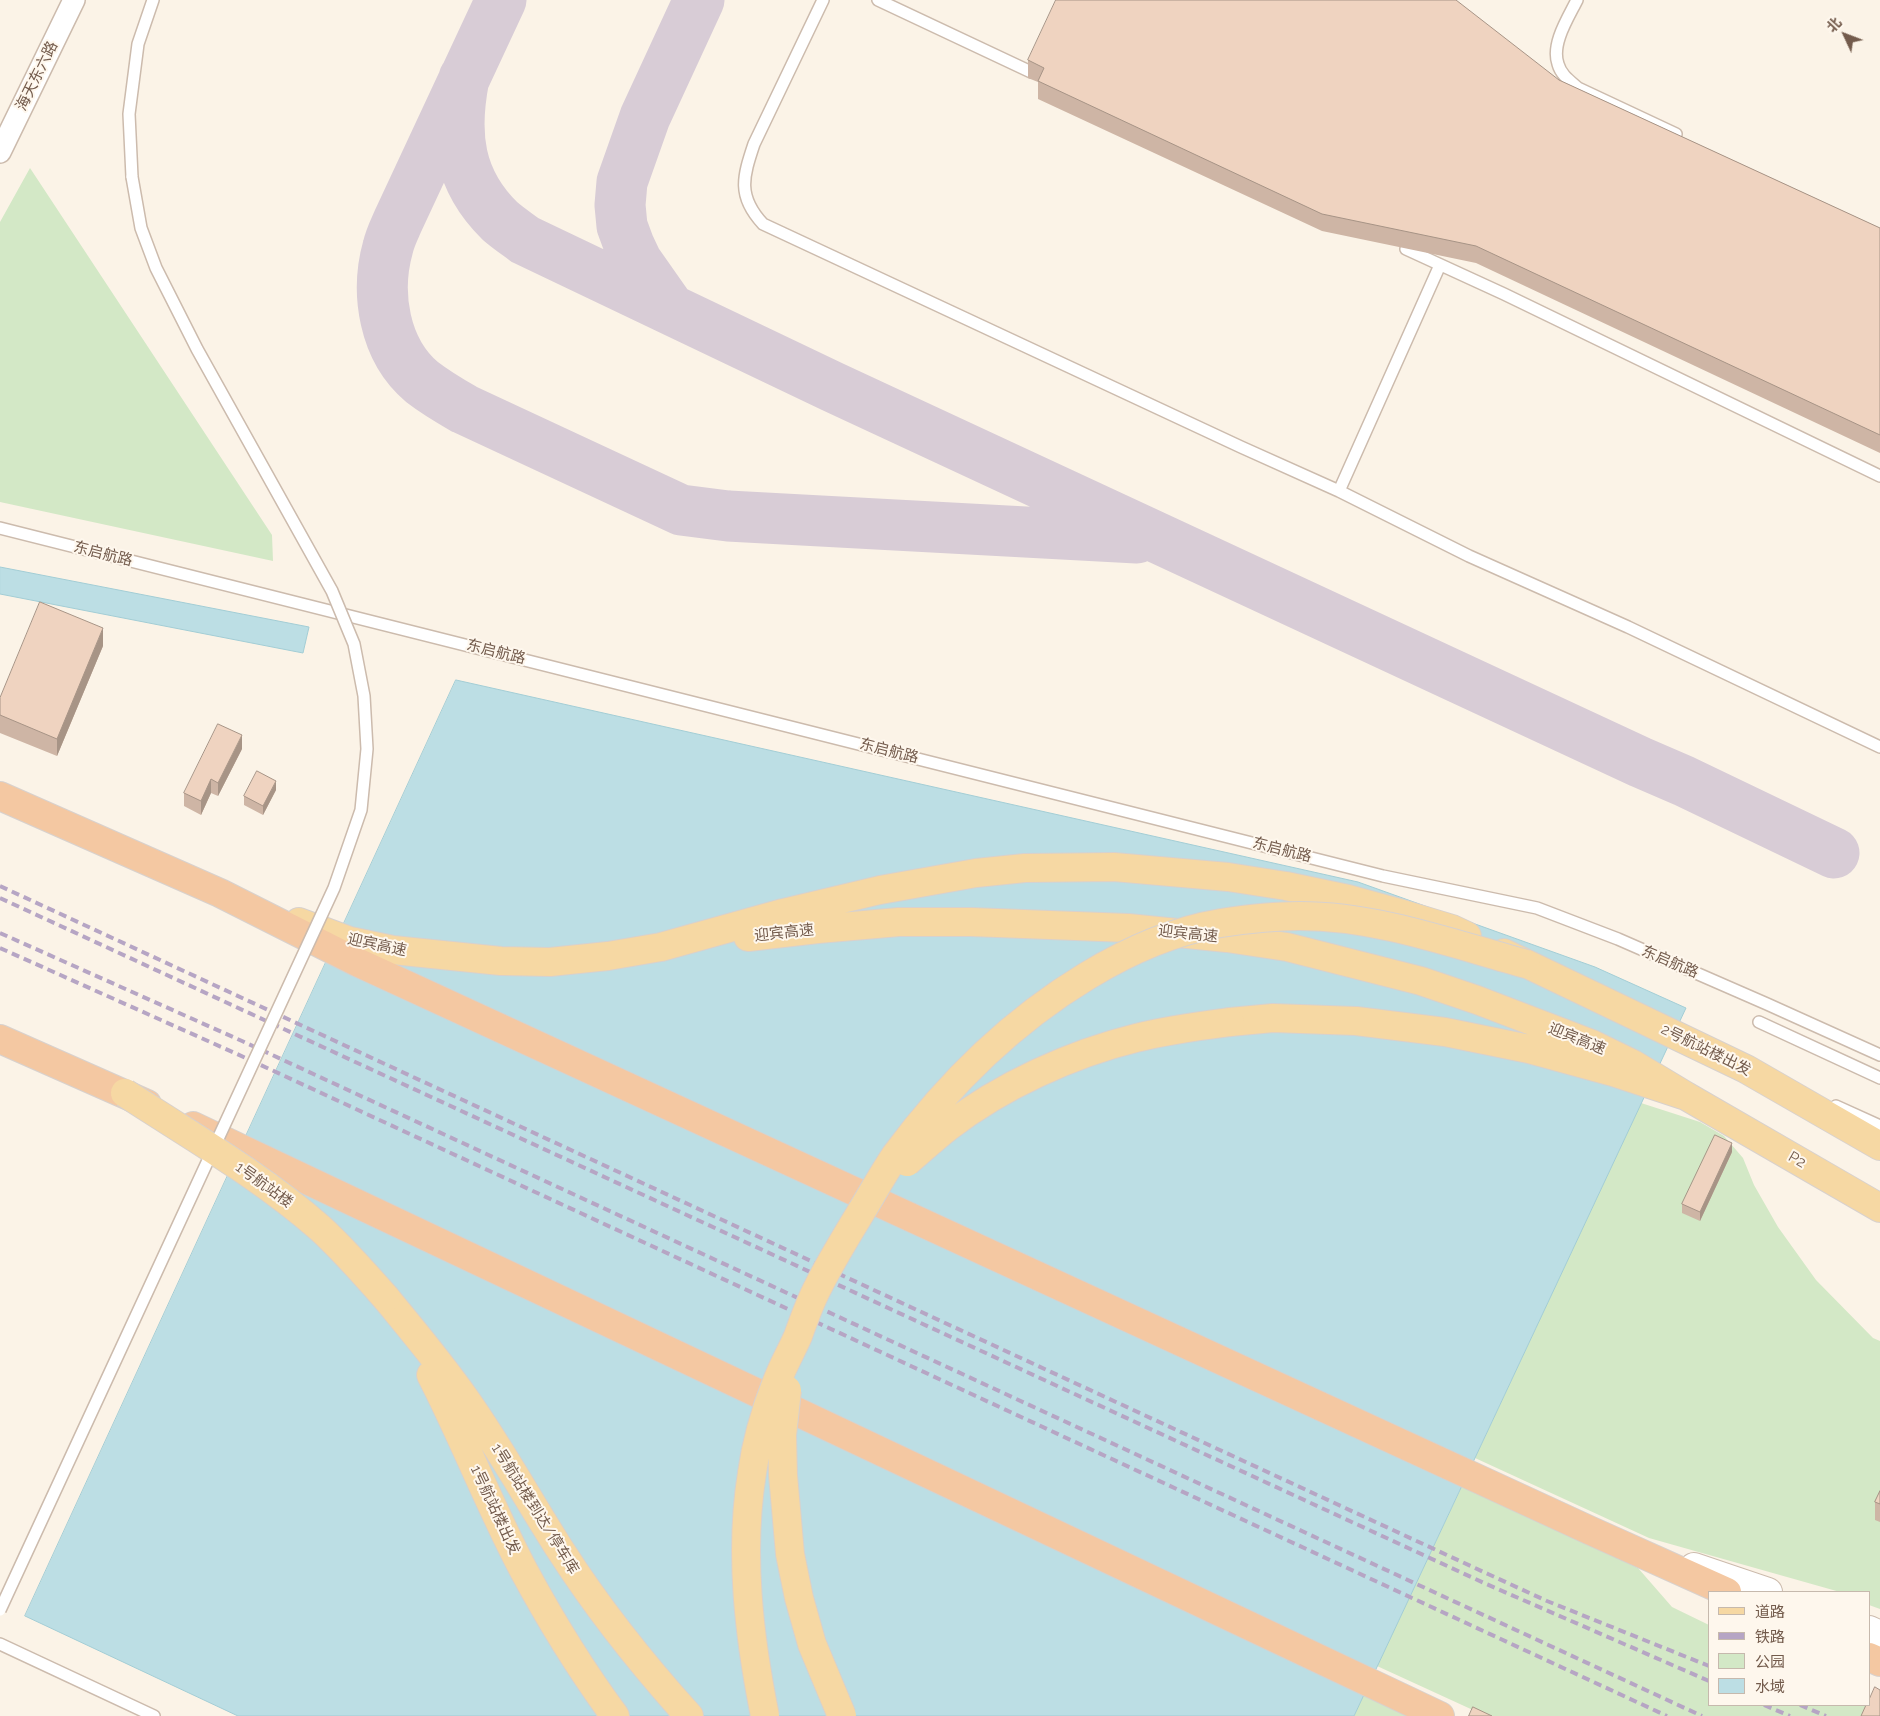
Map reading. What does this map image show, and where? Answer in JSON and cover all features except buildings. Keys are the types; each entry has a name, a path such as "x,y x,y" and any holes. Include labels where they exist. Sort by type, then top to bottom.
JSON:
{"highway":[{"path":"0,796 220,893 359,963 1725,1591"},
{"path":"0,1039 125,1093 1440,1716"},
{"path":"1874,1638 1880,1662"}],"main road":[{"name":"迎宾高速","path":"661,947 784,913 880,890 976,874 1026,868 1114,867 1228,877 1286,886 1348,899 1452,929 1526,964"},
{"name":"迎宾高速","path":"220,893 350,941 418,954 501,961 550,962 818,928 899,922 971,922 1128,928 1227,938 1287,947 1421,981 1478,1000 1592,1044 1633,1064 1686,1096"},
{"path":"765,1716 756,1675 750,1622 746,1569 747,1518 752,1473 761,1433 776,1384 818,1287 846,1236 895,1157 946,1093 980,1057 1014,1027 1065,990 1115,959 1163,938 1218,924 1301,916 1340,919 1388,926 1526,964"},
{"name":"2号航站楼出发","path":"1526,964 1746,1068 1880,1146"},
{"path":"846,1236 876,1194 904,1164 948,1127 986,1101 1027,1078 1095,1050 1136,1038 1184,1028 1273,1018 1356,1021 1445,1032 1530,1049 1613,1072 1686,1096"},
{"name":"1号航站楼","path":"125,1093 285,1199 320,1228 355,1262 386,1298"},
{"name":"P2","path":"1686,1096 1880,1208"},
{"name":"1号航站楼出发","path":"386,1298 413,1342 449,1411 525,1572 571,1651 615,1716"},
{"name":"1号航站楼到达/停车库","path":"386,1298 467,1401 535,1511 595,1601 627,1645 689,1716"},
{"path":"796,1339 782,1436 783,1475 790,1554 798,1598 812,1644 842,1716"}],"street":[{"name":"海天东六路","path":"0,152 74,0"},
{"path":"1628,1547 1765,1591"}],"lane":[{"path":"0,1610 334,888 361,810 367,749 364,696 354,644 332,591 197,349 156,268 141,228 132,177 129,114 138,44 153,0"},
{"path":"823,0 754,144 748,163 744,194 755,215 763,224 1339,491 1469,556 1628,628 1880,747"},
{"path":"878,0 1031,72"},
{"path":"1577,0 1557,47 1557,64 1565,77 1578,88 1688,140"},
{"path":"1406,249 1880,476"},
{"path":"1339,491 1440,264"},
{"name":"东启航路","path":"0,528 1383,876 1537,908 1618,939 1880,1055"},
{"path":"1759,1022 1880,1078"},
{"path":"1746,1068 1880,1126"},
{"path":"0,1644 154,1716"}],"green space":[{"path":"30,168 272,535 273,561 0,502 0,222"},
{"path":"1641,1103 1700,1122 1724,1136 1743,1158 1754,1185 1778,1227 1816,1280 1873,1338 1880,1341 1880,1609 1870,1605 1870,1591 1836,1591 1649,1538 1475,1458"},
{"path":"1463,1484 1638,1568 1672,1607 1708,1625 1708,1706 1869,1706 1869,1716 1486,1716 1377,1666"},
{"path":"1364,1693 1414,1716 1354,1716"}],"water":[{"path":"0,567 309,627 303,653 0,594"},
{"path":"456,680 1358,882 1595,967 1686,1008 1354,1716 238,1716 25,1616"}],"taxiway":[{"path":"501,0 394,231 384,265 383,301 391,337 409,369 422,382 464,409 681,510 728,516 1137,538"},
{"path":"670,309 637,262 629,245 622,226 620,205 622,182 645,117 699,0"},
{"path":"464,78 459,118 459,137 467,173 486,205 500,221 525,240 833,387 1684,781 1834,853"}],"railway":[{"path":"0,886 1547,1601 1708,1666"},
{"path":"0,898 1484,1583 1708,1681"},
{"path":"0,933 242,1041 1702,1716"},
{"path":"0,948 237,1054 1667,1716"},
{"path":"1766,1706 1790,1716"},
{"path":"1802,1706 1826,1716"}]}
